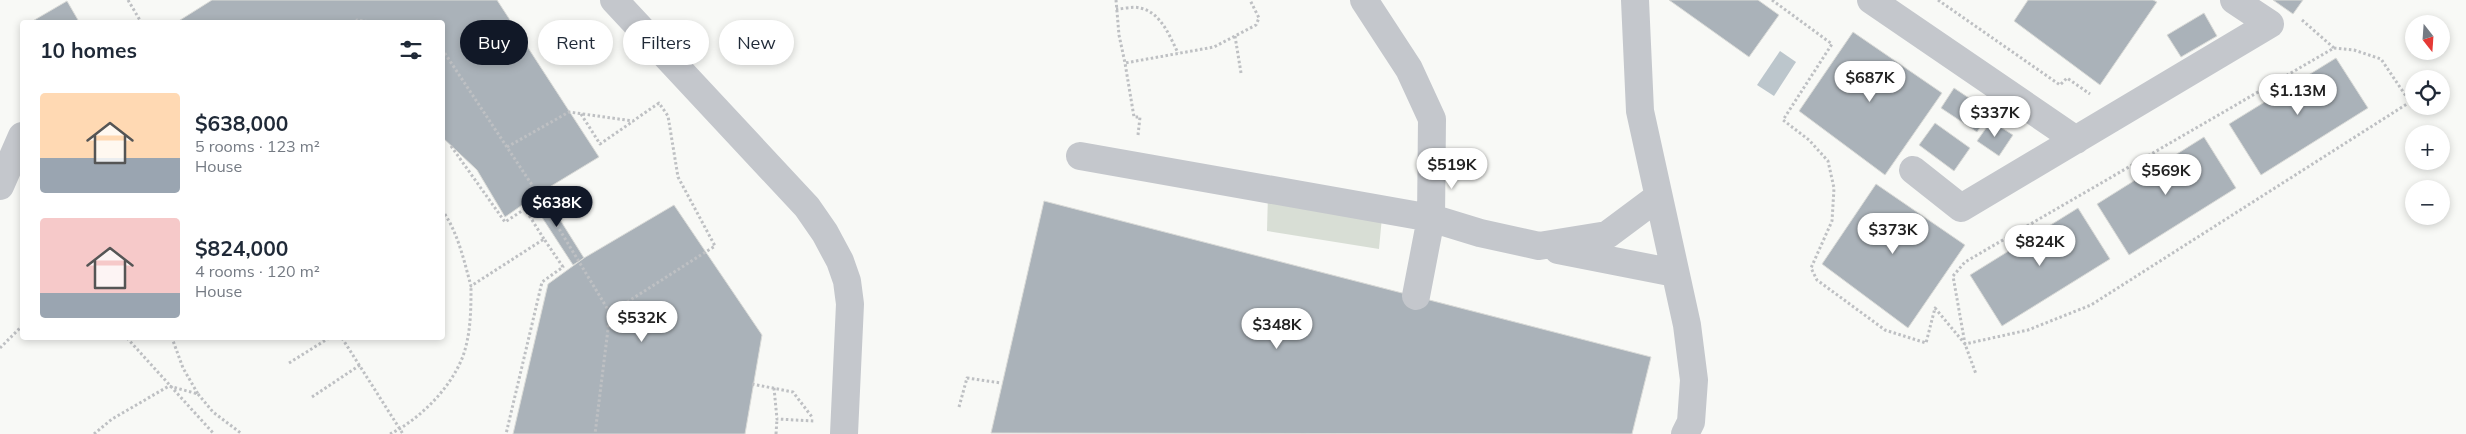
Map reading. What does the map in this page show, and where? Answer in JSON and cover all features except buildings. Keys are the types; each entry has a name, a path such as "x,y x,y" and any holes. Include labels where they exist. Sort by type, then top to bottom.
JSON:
{"street":[{"path":"614,0 807,207 833,247 846,281 850,304 832,431"},
{"path":"1364,0 1410,69 1432,119 1431,218 1416,296"},
{"path":"1635,0 1640,111 1687,325 1694,380 1691,422 1685,434"},
{"path":"1871,0 2076,140"},
{"path":"1913,170 1960,208 2270,24 2234,0"},
{"path":"0,186 20,141"},
{"path":"1080,156 1431,218 1480,233 1675,273"},
{"path":"1539,246 1607,236 1658,197"}],"path":[{"path":"128,0 140,20"},
{"path":"1116,0 1134,117 1140,117"},
{"path":"1125,63 1214,47 1256,25 1259,18 1250,0"},
{"path":"1772,0 1832,44 1783,120 1809,140 1828,161 1834,188 1832,221 1811,268 1817,280 1886,330 1926,343 1935,308 1965,344"},
{"path":"1938,0 2060,85 2067,78 2089,92 2093,98"},
{"path":"1116,9 1141,8 1154,15 1165,26 1178,54"},
{"path":"2270,24 2299,17 2334,48"},
{"path":"1235,36 1241,73"},
{"path":"1965,344 2028,330 2091,305 2410,102 2381,59 2354,50 2334,48 1964,262 1954,276 1965,344 1976,374"},
{"path":"445,54 507,147 610,313 595,434"},
{"path":"581,114 600,144 660,103 668,116 678,177 715,246 610,313"},
{"path":"507,147 569,112 633,121"},
{"path":"451,146 505,222 525,210 563,267 542,282 506,434"},
{"path":"390,434 400,429 438,397 463,356 470,321 471,286 461,251 445,214"},
{"path":"471,286 544,239"},
{"path":"0,348 20,328"},
{"path":"129,340 214,434"},
{"path":"173,340 183,368 198,394 213,412 241,434"},
{"path":"289,363 326,340"},
{"path":"343,340 403,434"},
{"path":"312,397 360,365"},
{"path":"959,407 966,378 1002,383"},
{"path":"752,384 794,392 814,421"},
{"path":"94,434 112,419 169,386 198,394"},
{"path":"774,388 777,419 776,434"},
{"path":"777,419 814,421 832,431"}],"shaded area":[{"path":"1780,51 1796,62 1774,96 1757,85"},
{"path":"1268,193 1383,206 1379,249 1267,231"}]}
